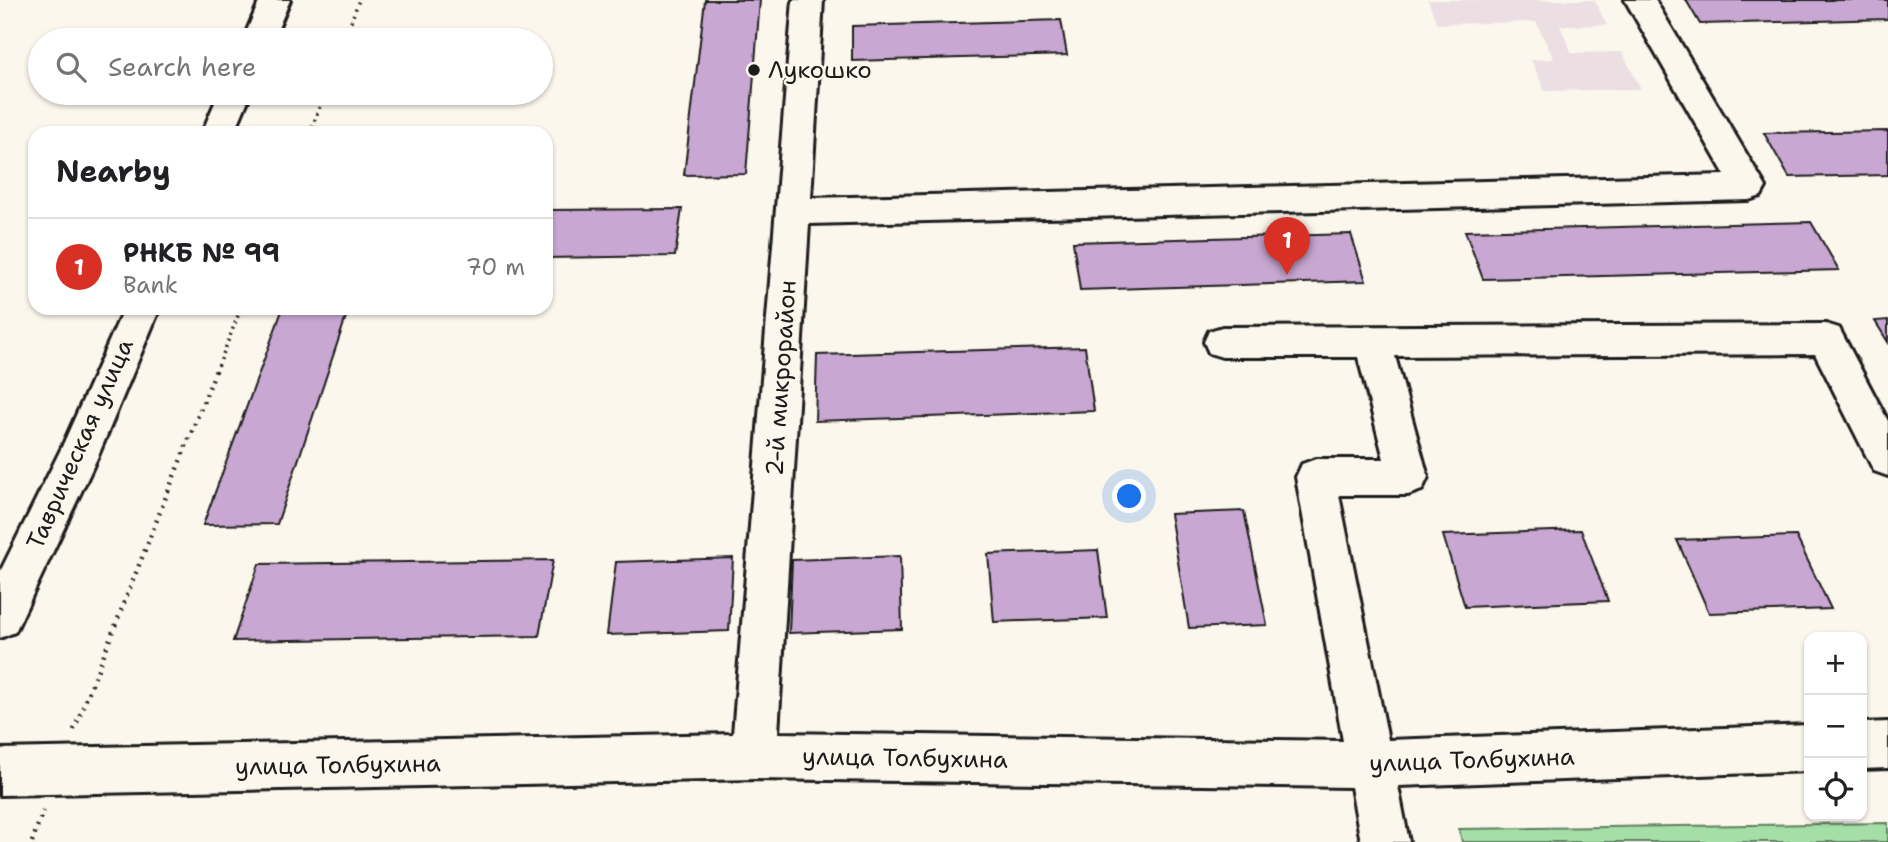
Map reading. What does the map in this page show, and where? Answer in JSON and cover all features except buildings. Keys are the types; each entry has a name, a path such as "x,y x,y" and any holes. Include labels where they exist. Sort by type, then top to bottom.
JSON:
{"main road":[{"path":"263,28 275,0"},
{"name":"2-й микрорайон","path":"754,756 808,0"},
{"path":"793,211 1749,187 1640,0"},
{"path":"221,126 230,105"},
{"name":"Таврическая улица","path":"0,617 78,456 139,315"},
{"path":"1222,342 1826,340 1888,459"},
{"path":"1373,342 1408,477 1317,477 1385,842"},
{"path":"1867,746 1888,745"},
{"name":"улица Толбухина","path":"0,772 754,756 1370,764 1804,748"}],"path":[{"path":"348,28 359,0"},
{"path":"313,126 320,105"},
{"path":"32,842 238,315"}],"shaded area":[{"path":"1428,0 1594,0 1607,25 1560,26 1572,53 1622,52 1641,89 1545,91 1531,60 1554,59 1536,22 1437,24"}],"green space":[{"path":"1888,823 1888,842 1462,842 1459,829"}],"place":[{"name":"Лукошко","path":"754,70"},
{"name":"РНКБ № 99","path":"1287,275"}]}
